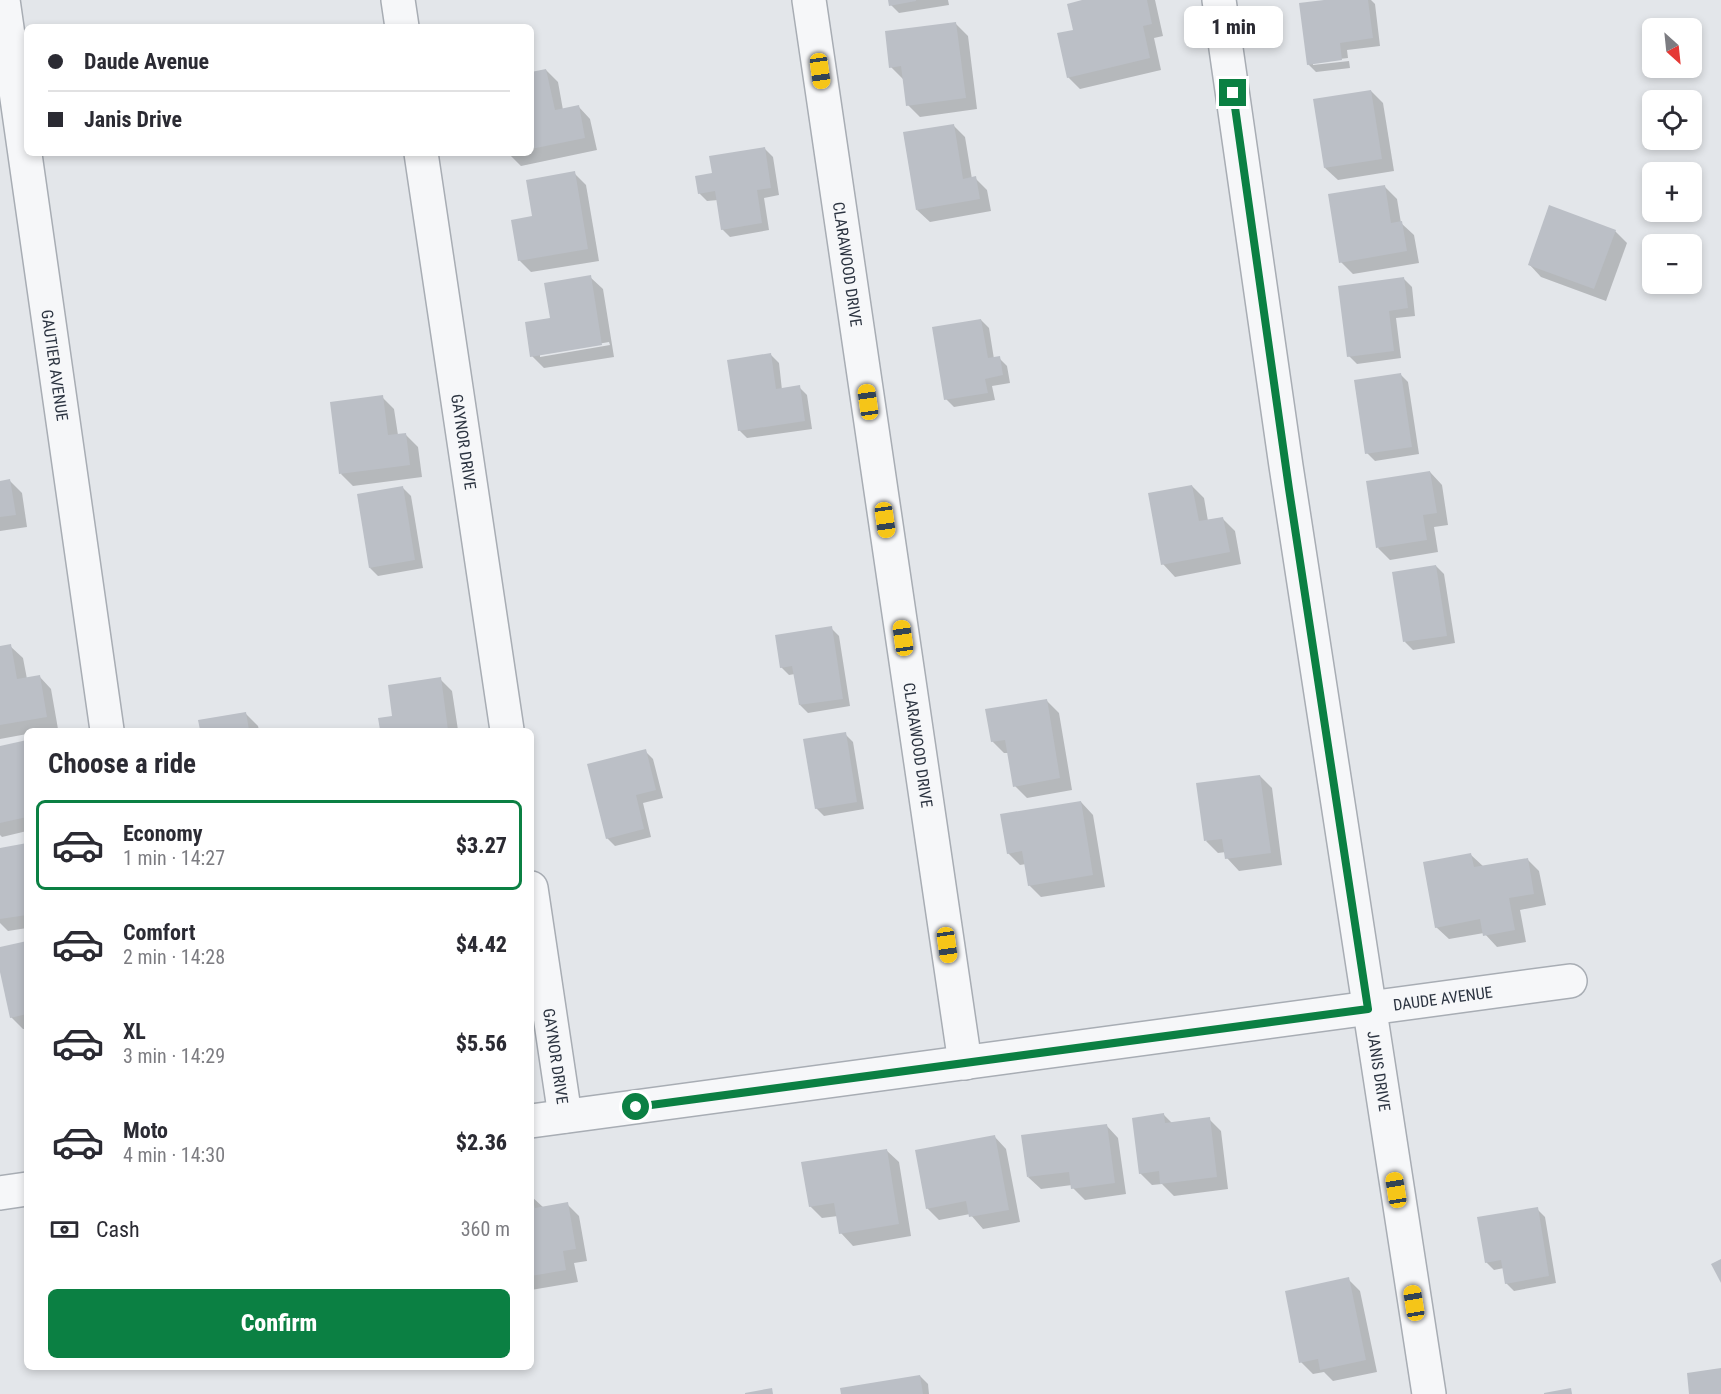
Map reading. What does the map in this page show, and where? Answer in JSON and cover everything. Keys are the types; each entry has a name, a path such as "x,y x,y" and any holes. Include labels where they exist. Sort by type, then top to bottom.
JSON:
{"street":[{"name":"GAUTIER AVENUE","path":"3,0 24,147"},
{"path":"398,0 402,24"},
{"name":"CLARAWOOD DRIVE","path":"809,0 965,1063"},
{"name":"JANIS DRIVE","path":"1219,0 1284,454 1429,1394"},
{"name":"GAUTIER AVENUE","path":"25,156 107,728"},
{"name":"GAYNOR DRIVE","path":"421,156 507,728"},
{"name":"GAYNOR DRIVE","path":"534,908 565,1116"},
{"name":"DAUDE AVENUE","path":"534,1121 1570,981"},
{"path":"0,1193 24,1189"}],"building":[{"path":"888,0 916,0 916,1 889,6"},
{"path":"1082,0 1147,0 1152,24 1143,26 1150,58 1067,78 1057,33 1073,30 1067,4"},
{"path":"1324,0 1368,0 1373,38 1340,43 1342,60 1307,65 1299,3"},
{"path":"956,22 966,98 906,106 901,66 889,68 885,31"},
{"path":"546,69 555,110 579,105 585,138 534,148 534,71"},
{"path":"1371,90 1382,159 1324,168 1313,99"},
{"path":"954,124 963,179 976,176 980,199 916,210 903,132"},
{"path":"765,147 771,188 757,190 762,223 721,230 715,191 698,194 695,176 712,173 709,156"},
{"path":"575,171 588,249 518,261 511,220 532,216 526,180"},
{"path":"1385,185 1391,223 1402,221 1407,251 1339,263 1328,194"},
{"path":"1549,205 1616,230 1594,289 1528,265"},
{"path":"591,275 602,345 530,357 525,322 550,318 544,283"},
{"path":"1404,277 1408,308 1389,311 1394,351 1347,357 1338,286"},
{"path":"981,319 988,358 1000,356 1003,375 985,379 988,393 944,400 932,327"},
{"path":"771,353 776,389 800,385 805,421 738,431 727,360"},
{"path":"1401,373 1412,447 1365,454 1354,380"},
{"path":"383,395 388,435 406,433 410,465 339,474 330,402"},
{"path":"1430,471 1437,513 1423,515 1427,540 1376,548 1366,481"},
{"path":"10,479 16,515 0,517 0,481"},
{"path":"1192,485 1199,521 1223,517 1230,552 1161,565 1148,493"},
{"path":"403,486 415,560 369,568 357,494"},
{"path":"1436,565 1447,636 1403,642 1392,572"},
{"path":"832,626 843,699 799,705 792,666 780,668 775,635"},
{"path":"11,644 17,679 40,675 47,717 0,725 0,646"},
{"path":"441,677 448,728 380,728 378,718 392,716 388,685"},
{"path":"1047,699 1060,778 1013,787 1005,740 991,742 985,709"},
{"path":"246,712 249,728 200,728 198,720"},
{"path":"846,732 857,802 815,809 803,739"},
{"path":"24,741 24,818 0,823 0,746"},
{"path":"646,749 656,790 636,795 644,829 606,839 587,764"},
{"path":"1260,775 1271,853 1225,859 1222,839 1204,841 1196,783"},
{"path":"1081,801 1093,875 1028,886 1022,851 1007,854 1000,814"},
{"path":"24,844 24,915 0,919 0,848"},
{"path":"1471,853 1474,867 1528,858 1534,894 1509,898 1515,930 1483,936 1480,919 1435,928 1423,862"},
{"path":"24,942 24,1015 10,1018 0,972 0,947"},
{"path":"1164,1113 1165,1123 1210,1117 1217,1177 1160,1184 1159,1171 1139,1174 1132,1118"},
{"path":"1107,1124 1115,1183 1071,1189 1069,1172 1027,1177 1021,1135"},
{"path":"995,1135 1009,1210 969,1217 966,1201 926,1209 915,1150"},
{"path":"887,1149 899,1224 839,1234 834,1203 809,1207 801,1162"},
{"path":"568,1202 576,1249 563,1251 566,1270 534,1275 534,1204 535,1208"},
{"path":"1538,1207 1549,1276 1505,1284 1501,1260 1485,1263 1477,1217"},
{"path":"1721,1259 1721,1283 1711,1264"},
{"path":"1349,1277 1366,1360 1320,1370 1318,1359 1299,1363 1285,1291"},
{"path":"1721,1368 1721,1394 1689,1394 1687,1373"},
{"path":"920,1375 923,1394 841,1394 840,1388"},
{"path":"772,1388 773,1394 745,1394 745,1393"},
{"path":"1571,1388 1572,1394 1544,1394 1544,1393"}],"route":[{"path":"636,1107 1368,1009 1289,489 1233,93"}]}
